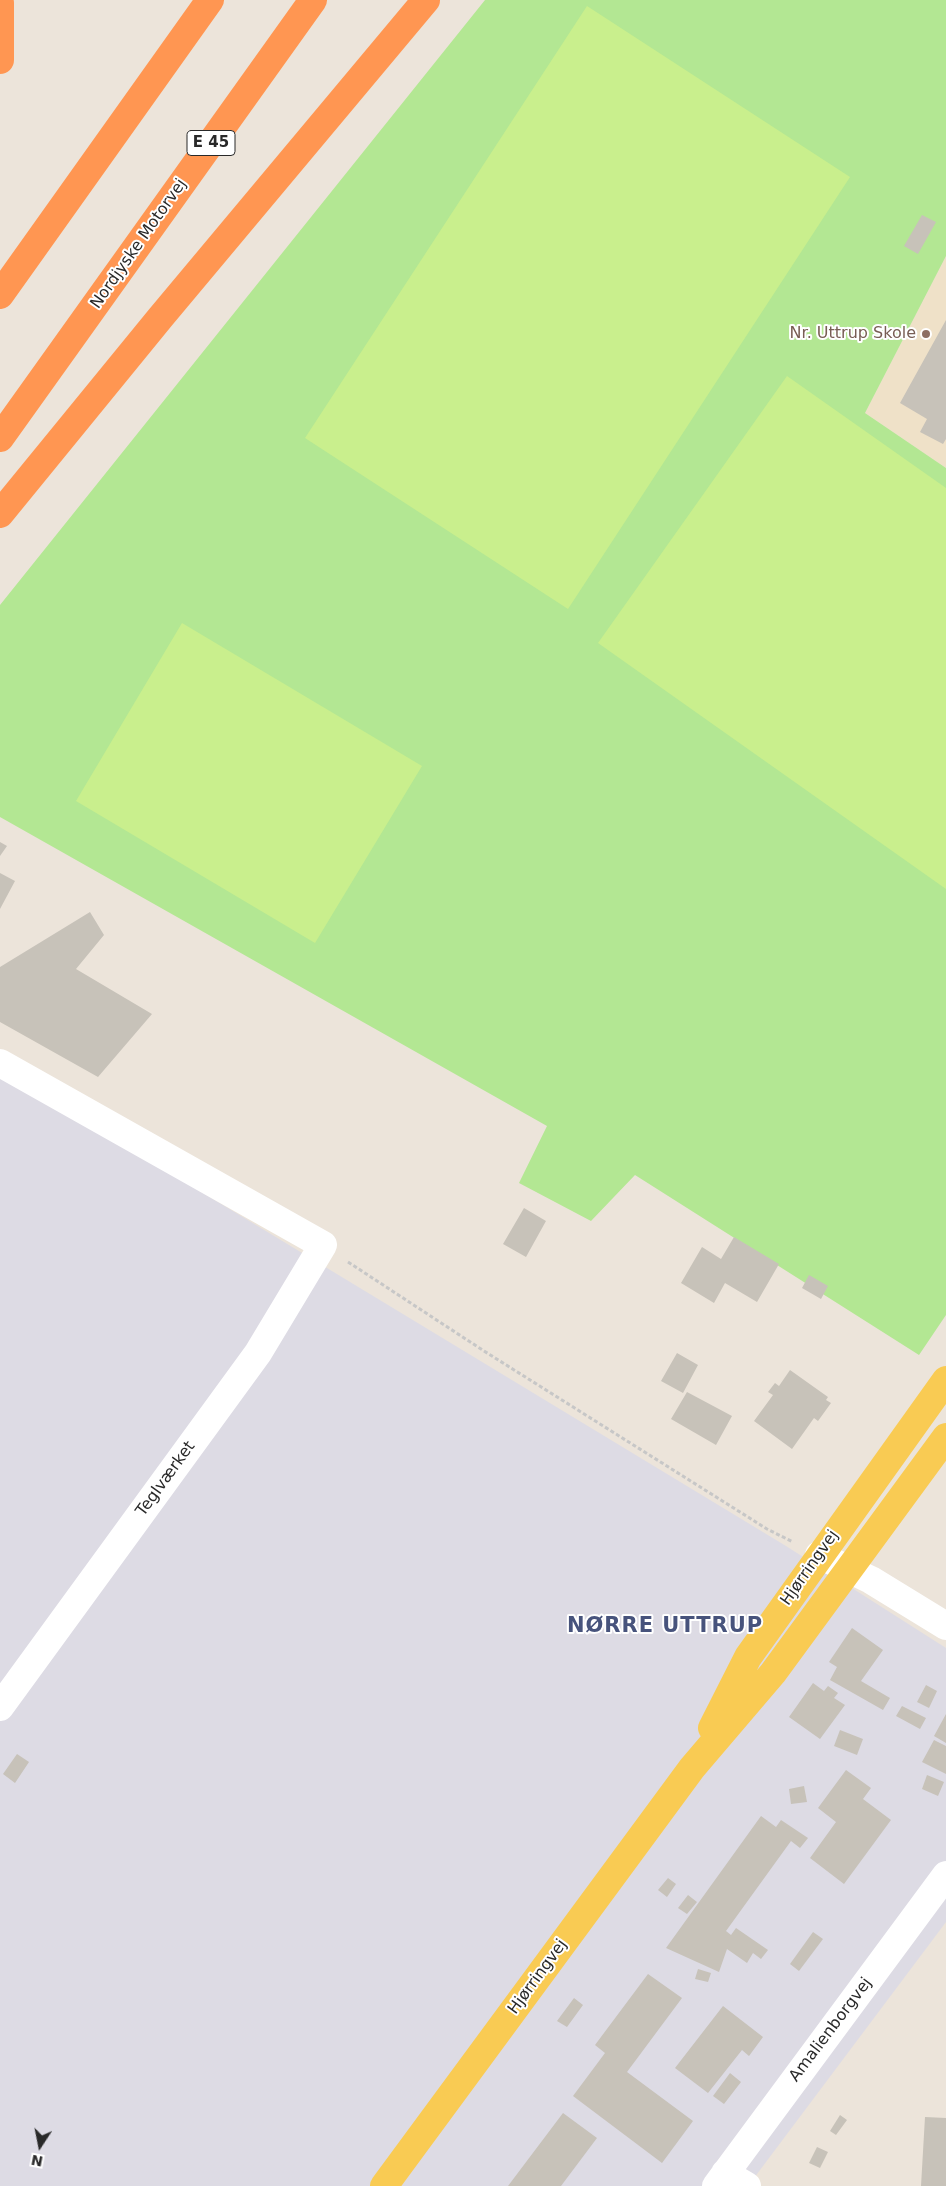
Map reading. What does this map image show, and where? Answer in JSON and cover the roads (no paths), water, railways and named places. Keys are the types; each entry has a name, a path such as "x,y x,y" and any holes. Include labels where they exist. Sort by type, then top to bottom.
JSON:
{"highway":[{"path":"0,295 210,0"},
{"name":"Nordjyske Motorvej","path":"0,438 313,0"},
{"path":"0,514 160,318 426,0"},
{"path":"0,3 0,60"}],"main road":[{"name":"Hjørringvej","path":"692,1768 748,1657 819,1555 946,1380"},
{"name":"Hjørringvej","path":"384,2186 692,1768 773,1673 946,1437"}],"street":[{"name":"Teglværket","path":"0,1063 323,1245 258,1353 3,1698"},
{"path":"819,1555 871,1580 946,1626"},
{"name":"Amalienborgvej","path":"729,2182 946,1875"}],"place":[{"name":"Nr. Uttrup Skole","path":"926,334"}],"district":[{"name":"NØRRE UTTRUP","path":"665,1627"}]}
